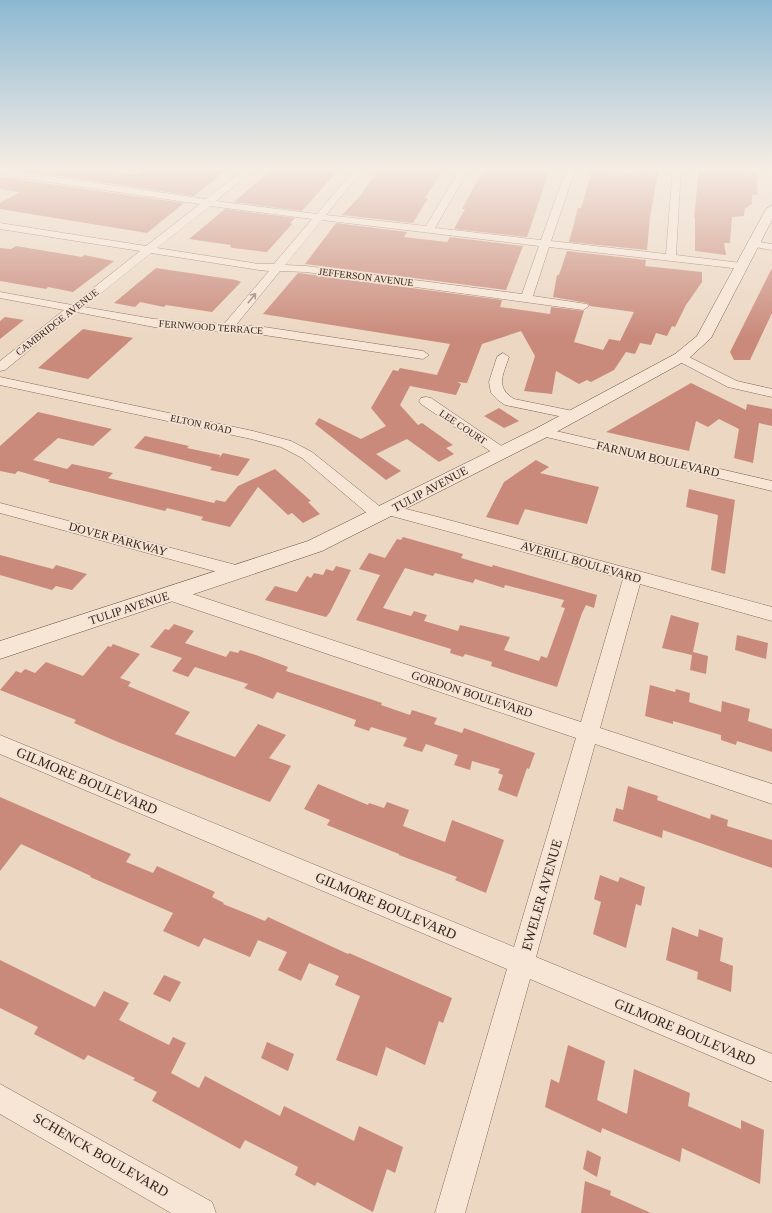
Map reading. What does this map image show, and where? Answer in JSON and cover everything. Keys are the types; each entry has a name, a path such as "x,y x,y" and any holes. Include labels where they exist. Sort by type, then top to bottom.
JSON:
{"main road":[{"name":"TULIP AVENUE","path":"0,650 315,546 385,513 501,452 543,432 681,357 703,338 764,224"}],"street":[{"name":"CAMBRIDGE AVENUE","path":"0,367 182,224"},
{"path":"228,327 314,224"},
{"path":"374,224 741,266"},
{"path":"428,230 432,224"},
{"path":"526,298 553,224"},
{"path":"671,224 671,258"},
{"name":"JEFFERSON AVENUE","path":"0,226 259,267 306,269 583,306"},
{"path":"753,244 772,247"},
{"name":"FERNWOOD TERRACE","path":"0,294 154,323 228,327 423,355"},
{"path":"503,357 494,383 498,394 502,398 510,402 573,415"},
{"path":"681,357 733,384 772,393"},
{"name":"ELTON ROAD","path":"0,381 253,435 286,444 307,456 385,513"},
{"name":"LEE COURT","path":"426,401 501,452"},
{"name":"FARNUM BOULEVARD","path":"543,432 772,486"},
{"name":"DOVER PARKWAY","path":"0,508 236,571"},
{"name":"AVERILL BOULEVARD","path":"385,513 434,520 772,614"},
{"name":"EWELER AVENUE","path":"450,1213 633,576"},
{"name":"GORDON BOULEVARD","path":"171,594 772,794"},
{"name":"GILMORE BOULEVARD","path":"0,744 772,1068"},
{"name":"SCHENCK BOULEVARD","path":"0,1098 201,1213"}],"building":[{"path":"89,224 159,224 147,233"},
{"path":"207,224 292,224 267,252 233,248 230,247 231,245 189,239"},
{"path":"336,224 407,232 404,237 447,242 450,237 523,246 506,290 305,264"},
{"path":"457,224 532,224 527,237 454,229"},
{"path":"574,224 649,224 647,250 569,242"},
{"path":"695,224 731,224 730,243 724,243 726,255 695,251"},
{"path":"16,246 82,257 84,255 114,261 73,292 48,287 46,289 0,281 0,248 11,249"},
{"path":"567,251 646,260 645,266 702,272 702,282 686,305 675,327 672,326 667,336 656,333 651,345 640,343 635,354 626,352 614,370 591,382 587,380 579,384 556,371 552,394 524,391 535,356 521,331 482,344 467,383 457,382 461,384 456,395 410,386 400,405 418,425 422,423 453,445 446,448 454,454 439,462 407,439 376,454 401,471 386,480 315,424 319,418 361,439 386,426 371,408 393,370 398,371 400,368 437,375 450,344 263,314 298,273 502,300 500,307 550,314 551,307 584,311 574,342 603,350 609,339 620,341 634,312 590,306 587,303 553,297 557,275 559,275"},
{"path":"156,268 241,282 212,312 166,305 164,307 140,302 135,307 114,303"},
{"path":"772,268 772,313 750,360 734,360 730,352"},
{"path":"5,317 24,320 0,339 0,321"},
{"path":"83,329 133,338 88,379 38,368"},
{"path":"691,383 746,410 747,404 772,409 772,426 759,423 753,463 734,458 739,429 719,419 708,427 696,421 689,451 606,432"},
{"path":"499,408 519,421 504,428 484,416"},
{"path":"38,412 112,429 93,446 58,438 33,460 67,469 72,464 113,473 108,478 214,503 216,500 225,502 238,486 275,469 311,501 308,502 320,514 303,523 292,513 288,515 258,487 230,527 201,520 203,517 167,508 165,511 48,482 50,480 18,471 15,474 0,471 0,446"},
{"path":"145,436 189,446 187,448 220,455 219,458 223,453 250,459 238,476 210,470 212,467 134,448"},
{"path":"536,460 549,467 540,473 599,487 587,524 525,509 518,525 486,517 504,482"},
{"path":"689,489 735,500 725,574 711,570 718,515 686,507"},
{"path":"403,537 463,554 461,558 492,567 493,565 597,595 594,608 586,605 582,613 557,687 491,666 492,662 465,654 463,657 450,653 451,649 356,620 380,575 359,569 369,553 385,558 397,539 401,540","holes":["405,568 433,576 435,573 473,583 475,579 504,588 505,585 564,600 561,607 565,608 547,658 541,656 539,661 504,650 510,637 460,625 458,631 424,621 427,615 414,611 411,616 383,608"]},
{"path":"0,555 53,569 56,565 87,574 72,590 56,586 52,590 0,575"},
{"path":"336,566 351,570 326,617 265,600 275,586 297,592 307,576 311,578 314,573 323,575 326,569 333,571"},
{"path":"671,615 699,623 693,652 708,656 706,674 690,670 692,655 662,648"},
{"path":"174,624 194,631 185,643 226,657 230,651 238,653 240,650 256,655 288,667 286,671 382,703 381,705 410,715 412,710 437,718 434,724 462,733 464,728 535,753 529,769 527,768 517,797 498,790 503,775 498,773 500,769 472,761 470,770 454,765 458,755 426,744 422,752 403,746 407,738 371,727 369,731 354,726 356,720 277,692 273,699 244,688 248,684 195,667 188,677 172,671 182,658 150,647 165,629 169,630"},
{"path":"737,635 768,643 766,659 735,650"},
{"path":"113,644 140,654 120,678 131,682 128,686 190,712 175,734 235,757 258,724 286,735 269,758 291,766 270,802 118,742 74,723 76,720 0,690 16,671 21,673 25,669 35,673 46,662 83,676 108,646 111,647"},
{"path":"650,685 675,692 676,689 690,693 689,702 721,712 722,701 750,709 748,721 772,729 772,752 737,741 736,745 721,740 721,735 673,721 673,724 645,716"},
{"path":"318,784 368,805 369,803 384,808 387,802 409,810 403,826 445,842 452,820 504,840 486,893 455,880 457,877 327,825 330,820 304,809"},
{"path":"628,786 658,796 657,800 710,819 711,814 728,820 727,826 772,840 772,868 663,830 662,838 613,821 616,808 623,810"},
{"path":"0,797 131,854 126,862 153,873 157,866 215,892 212,897 224,903 223,904 265,921 268,917 348,954 349,953 452,998 443,1023 439,1021 425,1065 386,1047 377,1076 336,1060 360,996 335,985 339,976 309,963 301,981 278,970 287,952 258,940 250,957 204,938 199,947 163,931 173,913 90,877 91,876 21,844 0,871"},
{"path":"600,875 618,882 620,877 645,887 641,906 636,904 626,948 593,934 601,902 594,899"},
{"path":"672,927 698,937 699,929 723,938 720,961 733,966 731,992 697,979 698,972 666,960"},
{"path":"0,960 95,1007 104,991 129,1003 119,1020 169,1045 173,1037 186,1043 171,1073 199,1088 205,1076 280,1116 284,1106 354,1141 359,1126 403,1147 395,1173 387,1169 373,1212 317,1182 315,1186 295,1175 298,1167 245,1140 240,1149 152,1101 157,1092 133,1080 135,1078 88,1055 84,1060 34,1034 38,1027 0,1008"},
{"path":"164,975 181,982 170,1002 153,994"},
{"path":"267,1042 294,1054 288,1071 261,1058"},
{"path":"568,1045 605,1061 597,1100 627,1114 634,1069 690,1093 688,1106 741,1129 741,1120 764,1130 760,1184 682,1148 680,1162 602,1128 601,1133 545,1107 551,1079 559,1083"},
{"path":"587,1150 601,1157 597,1177 583,1169"},
{"path":"585,1181 611,1191 610,1195 651,1213 581,1213"}]}
